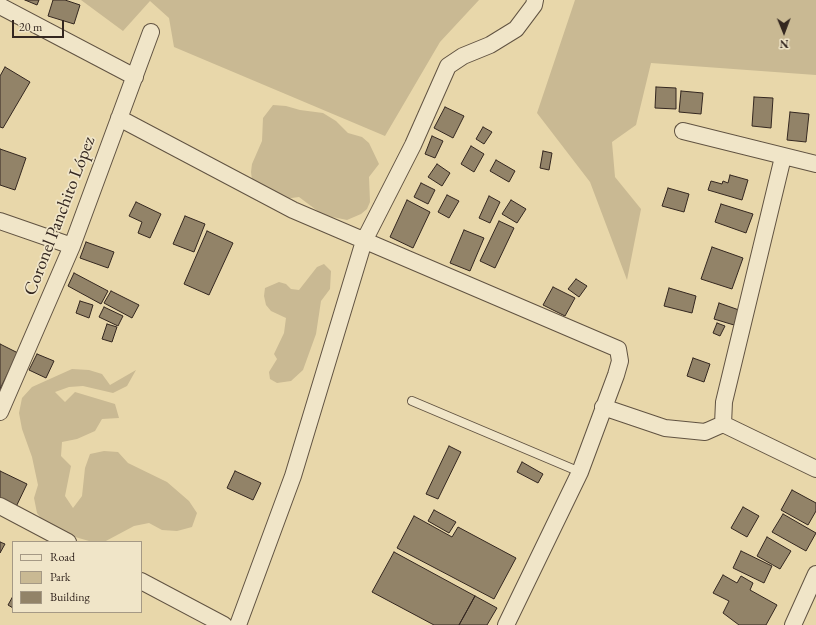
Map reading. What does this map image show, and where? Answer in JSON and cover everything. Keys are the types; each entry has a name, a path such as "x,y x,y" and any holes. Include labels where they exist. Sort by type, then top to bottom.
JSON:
{"street":[{"path":"238,625 294,476 364,241 413,145 448,66 463,56 490,45 516,29 534,5 535,0"},
{"path":"0,6 134,77"},
{"name":"Coronel Panchito López","path":"0,412 72,246 151,32"},
{"path":"119,118 292,210 618,349 620,361 580,472 506,625"},
{"path":"683,131 816,164"},
{"path":"723,424 724,402 783,156"},
{"path":"0,221 72,246"},
{"path":"603,407 665,428 705,432 723,424 816,469"},
{"path":"0,506 66,541"},
{"path":"794,625 816,574"},
{"path":"142,582 224,625"}],"lane":[{"path":"412,402 580,472"}],"green space":[{"path":"81,0 479,0 440,42 385,136 174,47 169,18 150,1 123,31"},
{"path":"575,0 816,0 816,75 651,63 636,125 612,142 615,177 641,209 627,280 590,182 537,113"},
{"path":"273,105 323,113 336,121 348,133 362,137 369,143 379,164 369,177 370,202 367,209 361,214 347,220 323,215 299,197 284,199 252,180 252,164 262,141 263,118"},
{"path":"324,264 331,271 330,289 321,301 316,334 303,370 291,381 277,383 270,379 269,372 277,359 274,354 284,333 286,318 271,311 266,305 264,296 265,288 279,282 286,284 291,289 299,290 317,267"},
{"path":"72,369 89,370 102,374 110,385 136,370 127,386 113,393 83,386 69,387 55,392 65,402 75,392 115,404 119,418 102,419 95,431 77,439 62,442 61,456 71,466 65,496 73,508 82,496 85,468 90,454 104,451 118,452 128,463 167,482 189,501 197,513 192,527 177,531 162,530 149,523 134,526 106,541 89,541 58,532 46,525 37,513 34,498 38,485 32,457 22,429 19,413 22,398 32,387"}],"building":[{"path":"25,0 39,0 37,5"},
{"path":"53,0 65,0 80,5 74,24 48,16"},
{"path":"5,67 30,82 3,128 0,127 0,76"},
{"path":"656,87 676,88 676,109 655,108"},
{"path":"681,91 703,93 701,114 679,112"},
{"path":"754,97 773,98 771,128 752,126"},
{"path":"445,107 464,116 453,138 434,128"},
{"path":"790,112 809,114 806,142 787,140"},
{"path":"483,127 492,132 484,144 476,139"},
{"path":"432,136 443,141 435,158 425,154"},
{"path":"471,146 484,154 474,172 461,164"},
{"path":"0,149 26,158 15,190 0,185"},
{"path":"543,151 552,153 549,170 540,168"},
{"path":"496,160 515,171 509,182 490,171"},
{"path":"437,164 450,173 442,186 428,177"},
{"path":"730,175 748,180 742,200 708,190 711,181 722,184 723,181 728,183"},
{"path":"421,183 435,190 428,204 414,197"},
{"path":"668,188 689,194 684,212 662,206"},
{"path":"447,195 459,201 449,218 438,212"},
{"path":"489,196 500,202 490,223 479,218"},
{"path":"407,200 430,212 413,248 390,237"},
{"path":"511,200 526,209 517,223 502,214"},
{"path":"136,202 161,214 150,238 138,233 142,222 129,216"},
{"path":"721,204 753,214 746,233 715,222"},
{"path":"185,216 205,224 194,252 173,244"},
{"path":"499,221 514,228 495,268 480,261"},
{"path":"464,230 484,238 470,271 450,263"},
{"path":"207,231 233,243 209,295 184,284"},
{"path":"86,242 114,252 108,268 80,258"},
{"path":"712,247 743,258 732,289 701,279"},
{"path":"74,273 108,291 101,304 68,286"},
{"path":"576,279 587,286 579,297 568,289"},
{"path":"553,287 575,298 565,316 543,305"},
{"path":"669,288 696,296 692,313 664,306"},
{"path":"111,291 139,305 132,318 104,303"},
{"path":"80,301 93,305 89,318 76,313"},
{"path":"719,303 739,310 734,325 714,319"},
{"path":"104,307 123,316 118,326 99,317"},
{"path":"717,323 725,326 720,336 713,333"},
{"path":"107,324 117,327 112,342 102,339"},
{"path":"0,344 18,353 0,389"},
{"path":"37,354 54,361 46,378 29,370"},
{"path":"693,358 710,364 704,382 687,376"},
{"path":"449,446 461,452 438,499 426,494"},
{"path":"522,462 543,474 538,483 517,472"},
{"path":"0,471 27,484 14,511 0,504"},
{"path":"235,471 261,483 253,500 227,488"},
{"path":"792,490 816,503 816,511 808,525 781,510"},
{"path":"743,507 759,516 747,537 731,528"},
{"path":"434,510 456,522 449,533 428,521"},
{"path":"783,514 816,533 806,551 772,532"},
{"path":"414,516 452,537 458,527 516,558 494,599 397,548"},
{"path":"767,537 791,551 780,569 757,556"},
{"path":"0,542 5,544 0,553"},
{"path":"741,551 772,566 764,583 733,568"},
{"path":"394,552 475,596 459,625 434,625 372,592"},
{"path":"723,575 737,583 741,576 753,583 750,590 777,605 766,625 739,625 723,613 729,601 713,593"},
{"path":"475,596 497,608 487,625 459,625"},
{"path":"12,598 12,607 8,605"}]}
